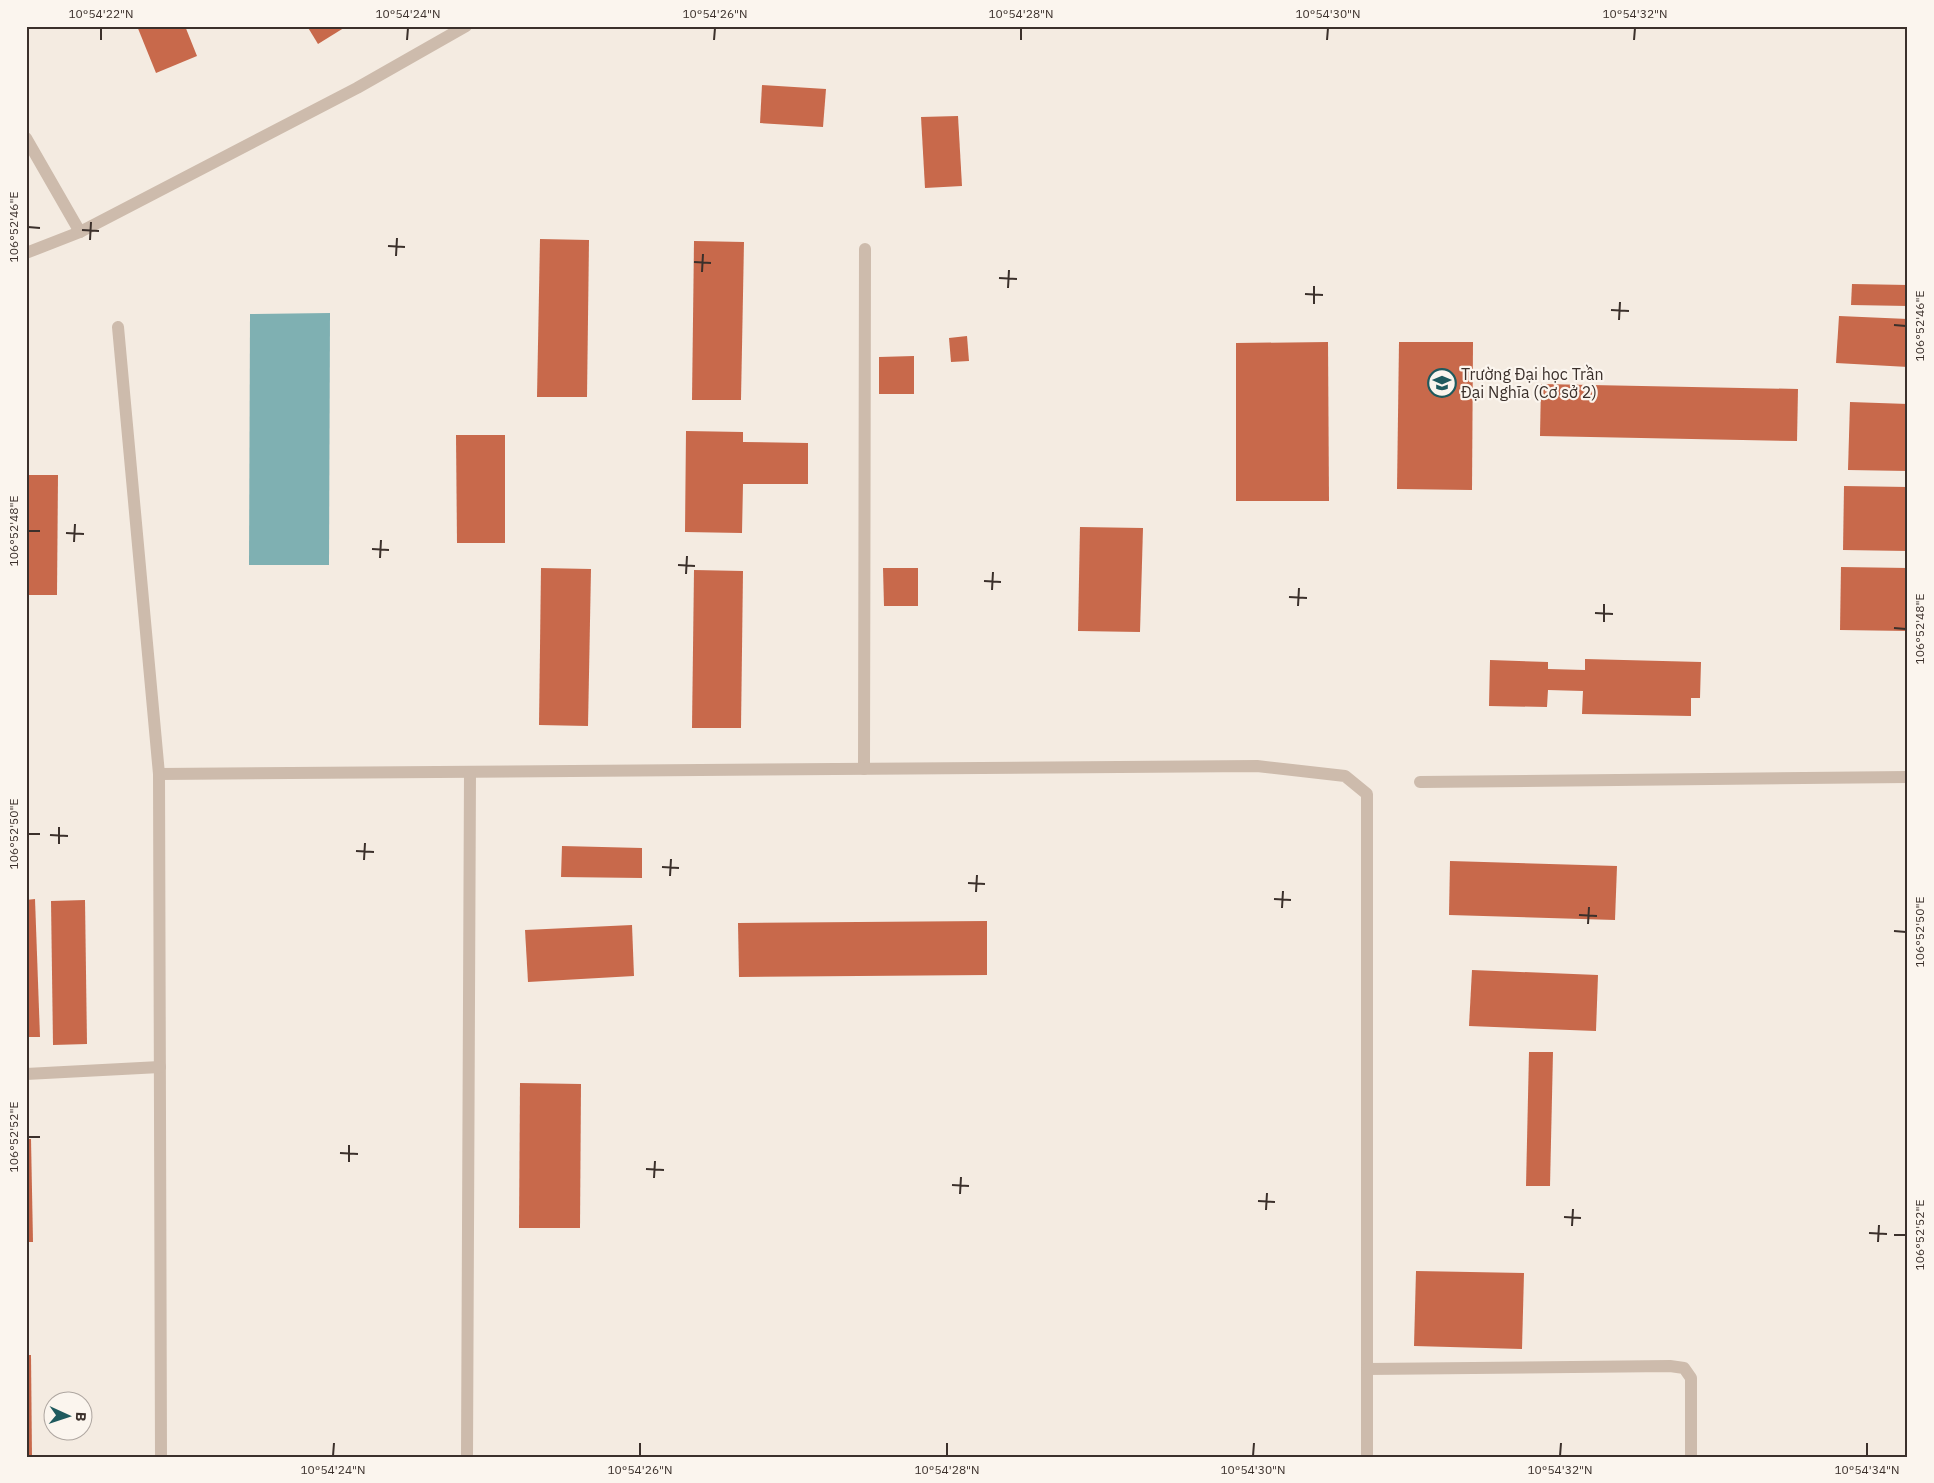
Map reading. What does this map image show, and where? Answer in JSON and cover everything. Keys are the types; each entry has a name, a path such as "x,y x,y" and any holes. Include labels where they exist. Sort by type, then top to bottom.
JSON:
{"street":[{"path":"26,253 80,232 357,88 466,26"},
{"path":"26,138 80,232"},
{"path":"864,769 865,249"},
{"path":"118,328 159,774 161,1457"},
{"path":"159,774 1257,766 1345,776 1367,794 1367,1457"},
{"path":"467,1457 470,772"},
{"path":"1420,782 1908,777"},
{"path":"26,1074 160,1067"},
{"path":"1367,1369 1670,1366 1684,1368 1691,1378 1691,1457"}],"water":[{"path":"330,313 329,565 249,565 250,314"}],"building":[{"path":"137,26 185,26 197,56 156,73"},
{"path":"307,26 347,26 318,44"},
{"path":"762,85 826,89 823,127 760,123"},
{"path":"958,116 962,186 925,188 921,117"},
{"path":"540,239 589,240 587,397 537,397"},
{"path":"694,241 744,242 741,400 692,400"},
{"path":"1852,284 1908,285 1908,306 1851,305"},
{"path":"1839,316 1908,319 1908,367 1836,363"},
{"path":"967,336 969,361 951,362 949,338"},
{"path":"1328,342 1329,501 1236,501 1236,343"},
{"path":"1399,342 1473,342 1472,490 1397,489"},
{"path":"914,356 914,394 879,394 879,357"},
{"path":"1541,384 1798,389 1797,441 1540,436"},
{"path":"1850,402 1908,404 1908,471 1848,470"},
{"path":"686,431 743,432 743,442 808,443 808,484 743,484 742,533 685,532"},
{"path":"456,435 505,435 505,543 457,543"},
{"path":"26,475 58,475 57,595 26,595"},
{"path":"1844,486 1908,487 1908,551 1843,550"},
{"path":"1080,527 1143,528 1140,632 1078,631"},
{"path":"1841,567 1908,568 1908,631 1840,630"},
{"path":"541,568 591,569 588,726 539,725"},
{"path":"883,568 918,568 918,606 884,606"},
{"path":"694,570 743,571 741,728 692,728"},
{"path":"1585,659 1701,662 1700,698 1691,698 1691,716 1582,714 1583,691 1548,690 1547,707 1489,706 1490,660 1548,662 1548,669 1585,670"},
{"path":"562,846 642,848 642,878 561,877"},
{"path":"1450,861 1617,866 1615,920 1449,915"},
{"path":"35,899 40,1037 26,1037 26,900"},
{"path":"85,900 87,1044 53,1045 51,901"},
{"path":"987,921 987,975 739,977 738,923"},
{"path":"632,925 634,976 528,982 525,930"},
{"path":"1472,970 1598,975 1596,1031 1469,1026"},
{"path":"1529,1052 1553,1052 1550,1186 1526,1186"},
{"path":"520,1083 581,1084 580,1228 519,1228"},
{"path":"26,1139 31,1139 33,1242 26,1242"},
{"path":"1416,1271 1524,1273 1522,1349 1414,1346"},
{"path":"26,1355 31,1355 32,1457 26,1457"}],"place":[{"name":"Trường Đại học Trần Đại Nghĩa (Cơ sở 2)","path":"1442,383"}]}
